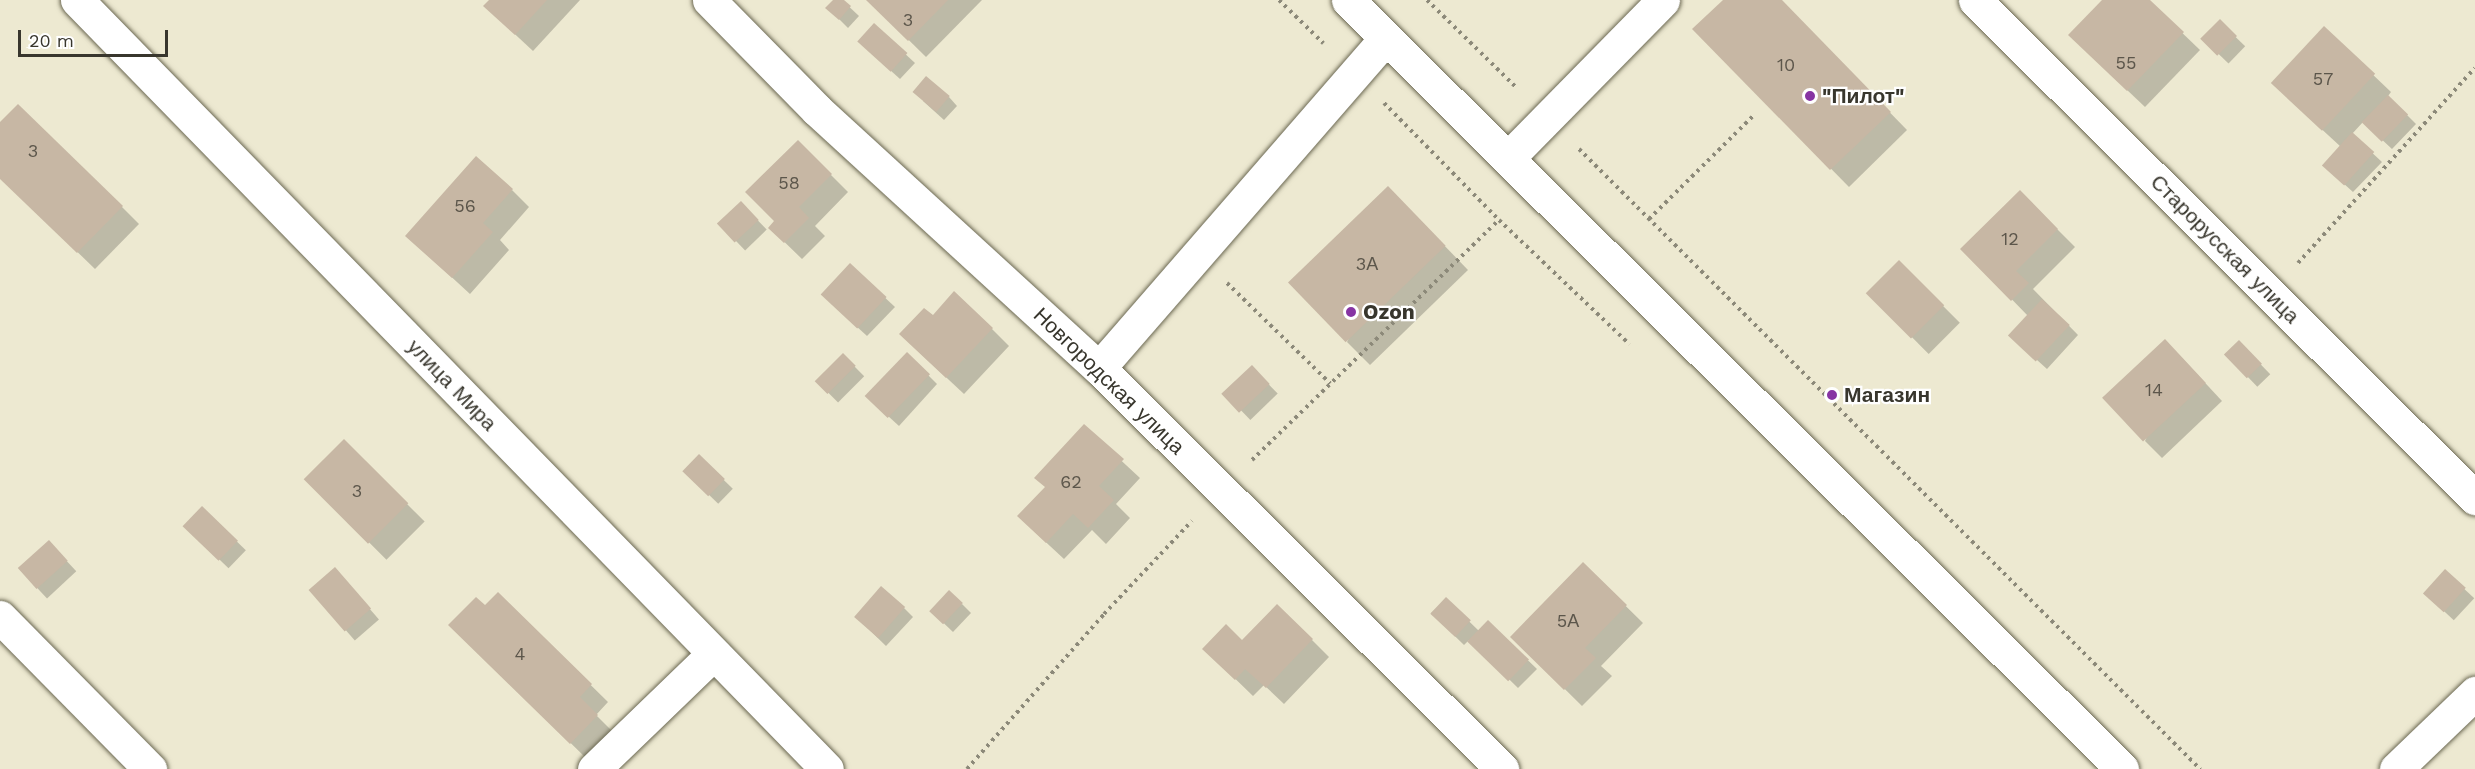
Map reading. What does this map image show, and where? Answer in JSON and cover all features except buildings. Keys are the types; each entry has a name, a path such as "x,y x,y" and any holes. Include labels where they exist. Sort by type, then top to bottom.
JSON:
{"street":[{"name":"улица Мира","path":"77,0 827,769"},
{"name":"Новгородская улица","path":"709,0 817,110 1099,368 1502,769"},
{"path":"1348,0 2122,769"},
{"path":"1508,158 1663,0"},
{"name":"Старорусская улица","path":"1975,0 2475,498"},
{"path":"1099,368 1386,38"},
{"path":"0,617 150,769"},
{"path":"594,769 713,654"},
{"path":"2396,769 2475,693"}],"path":[{"path":"1279,0 1499,220 1637,352"},
{"path":"1427,0 2200,769"},
{"path":"2270,294 2475,68"},
{"path":"1649,219 1755,114"},
{"path":"1198,255 1330,383"}],"place":[{"name":"\"Пилот\"","path":"1810,96"},
{"name":"Ozon","path":"1351,312"},
{"name":"Магазин","path":"1832,395"}]}
